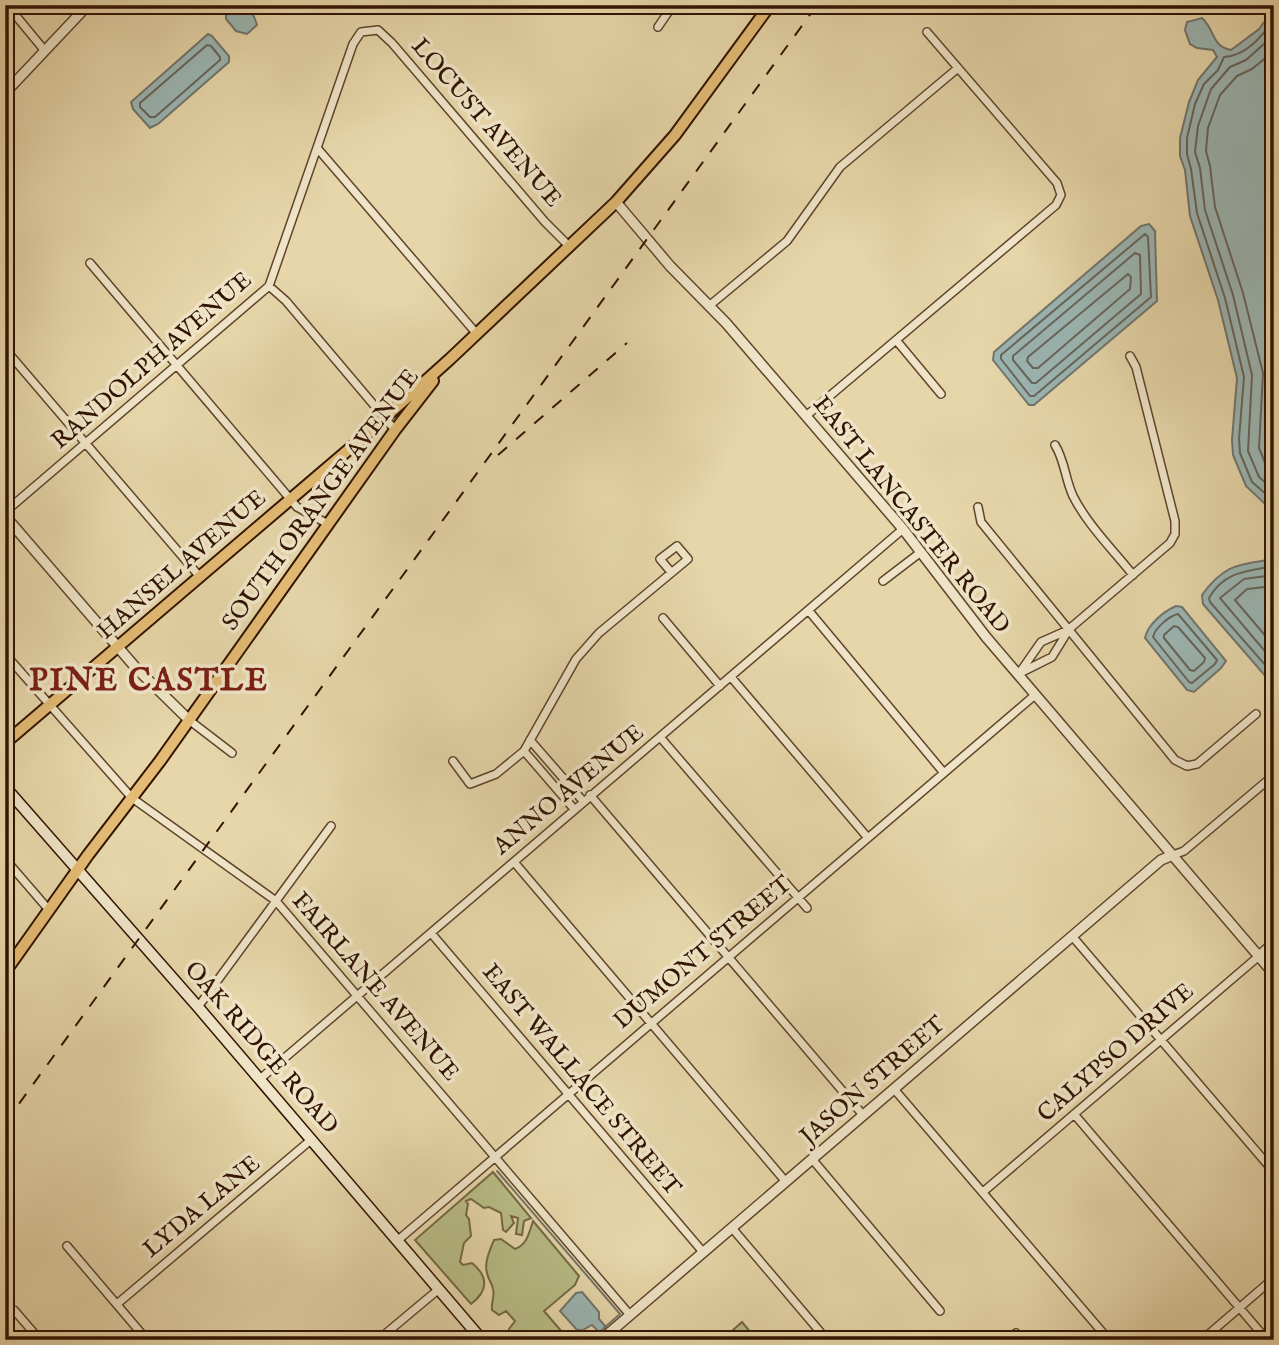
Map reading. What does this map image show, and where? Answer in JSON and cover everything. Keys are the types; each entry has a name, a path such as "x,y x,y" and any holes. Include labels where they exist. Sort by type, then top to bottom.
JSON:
{"main road":[{"name":"SOUTH ORANGE AVENUE","path":"384,417 450,359 616,202 675,135 770,5"},
{"name":"SOUTH ORANGE AVENUE","path":"5,972 189,720 395,430 450,359"},
{"name":"HANSEL AVENUE","path":"5,743 384,417"},
{"name":"OAK RIDGE ROAD","path":"5,787 312,1139 482,1340"}],"street":[{"path":"7,5 45,51"},
{"path":"5,93 89,5"},
{"path":"659,27 673,5"},
{"name":"RANDOLPH AVENUE","path":"5,514 269,286 353,44 361,32 371,29"},
{"name":"LOCUST AVENUE","path":"371,29 382,33 392,43 545,222 569,246"},
{"path":"806,416 1056,205 1061,195 1057,183 927,32"},
{"path":"709,306 787,241 840,167 958,68"},
{"path":"317,149 476,332"},
{"name":"EAST LANCASTER ROAD","path":"616,202 670,266 806,416 921,552 1018,675 1274,974"},
{"path":"90,263 297,507 328,524"},
{"path":"269,286 286,301 395,430"},
{"path":"896,340 942,394"},
{"path":"5,349 200,577"},
{"path":"1018,675 1039,645 1068,630 1133,575 1170,543 1176,528 1136,367 1130,356"},
{"path":"1055,445 1062,456 1077,503 1133,575"},
{"path":"978,507 981,522 1175,760 1181,764 1196,764 1256,714"},
{"path":"5,514 118,647 189,720 232,753"},
{"name":"ANNO AVENUE","path":"260,1079 902,529"},
{"path":"883,581 921,552"},
{"path":"453,761 470,784 496,774 524,751 576,659 599,633 671,572"},
{"path":"809,611 944,772"},
{"path":"663,618 720,686"},
{"path":"1018,675 1036,663 1050,659 1068,630"},
{"path":"1049,639 1058,650"},
{"name":"FAIRLANE AVENUE","path":"5,654 132,798 276,901 630,1315"},
{"path":"731,677 867,838"},
{"name":"DUMONT STREET","path":"397,1241 1035,695"},
{"path":"660,737 807,908"},
{"path":"530,740 583,801"},
{"path":"524,751 573,809"},
{"path":"1173,855 1184,851 1274,775"},
{"path":"564,799 572,789"},
{"path":"590,795 863,1115"},
{"path":"198,1007 331,826"},
{"name":"JASON STREET","path":"601,1340 1161,860 1173,855"},
{"path":"5,859 49,910"},
{"path":"514,862 786,1182"},
{"name":"EAST WALLACE STREET","path":"431,933 703,1252"},
{"path":"1072,936 1274,1172"},
{"name":"CALYPSO DRIVE","path":"983,1192 1274,943"},
{"path":"894,1089 1109,1340"},
{"path":"1074,1114 1267,1340"},
{"name":"LYDA LANE","path":"117,1304 312,1139"},
{"path":"812,1159 940,1311"},
{"path":"732,1228 827,1340"},
{"path":"67,1246 147,1340"},
{"path":"1202,1340 1274,1278"},
{"path":"378,1340 439,1289"},
{"path":"14,1310 40,1340"},
{"path":"1008,1340 1016,1333"}],"green space":[{"path":"493,1172 531,1218 524,1221 522,1235 516,1234 518,1218 511,1216 514,1223 506,1232 503,1230 501,1213 489,1207 484,1208 471,1199 466,1201 471,1236 464,1243 460,1262 463,1265 472,1263 484,1279 481,1294 471,1304 415,1240"},
{"path":"533,1221 579,1276 575,1285 544,1311 569,1340 509,1340 509,1329 515,1321 506,1311 499,1315 492,1310 493,1292 486,1265 494,1240 501,1239 515,1249 527,1238"},
{"path":"742,1322 757,1340 725,1340 724,1338"}],"water":[{"path":"237,5 248,9 256,21 257,25 247,34 236,31 226,19 226,15"},
{"path":"1274,9 1274,508 1265,504 1246,486 1233,455 1237,378 1218,300 1190,216 1185,170 1180,156 1180,138 1198,80 1217,57 1213,50 1197,48 1190,44 1185,30 1187,22 1202,18 1217,42 1231,50 1259,29"},
{"path":"208,34 229,56 229,62 150,128 133,109 131,102"},
{"path":"1149,224 1155,231 1157,301 1034,405 1029,405 993,360 994,352 1141,226"},
{"path":"1274,559 1274,686 1203,604 1202,595 1218,577 1234,567"},
{"path":"1176,606 1182,607 1226,661 1194,692 1187,690 1145,638 1157,619"},
{"path":"582,1292 599,1312 599,1319 606,1327 599,1332 592,1325 577,1330 560,1311 576,1293"}],"waterway":[{"path":"497,1171 620,1314 604,1328"},
{"path":"590,1340 600,1331"}],"railway":[{"path":"5,1123 817,5"},
{"path":"498,455 627,343"}],"district":[{"name":"PINE CASTLE","path":"149,681"}]}
